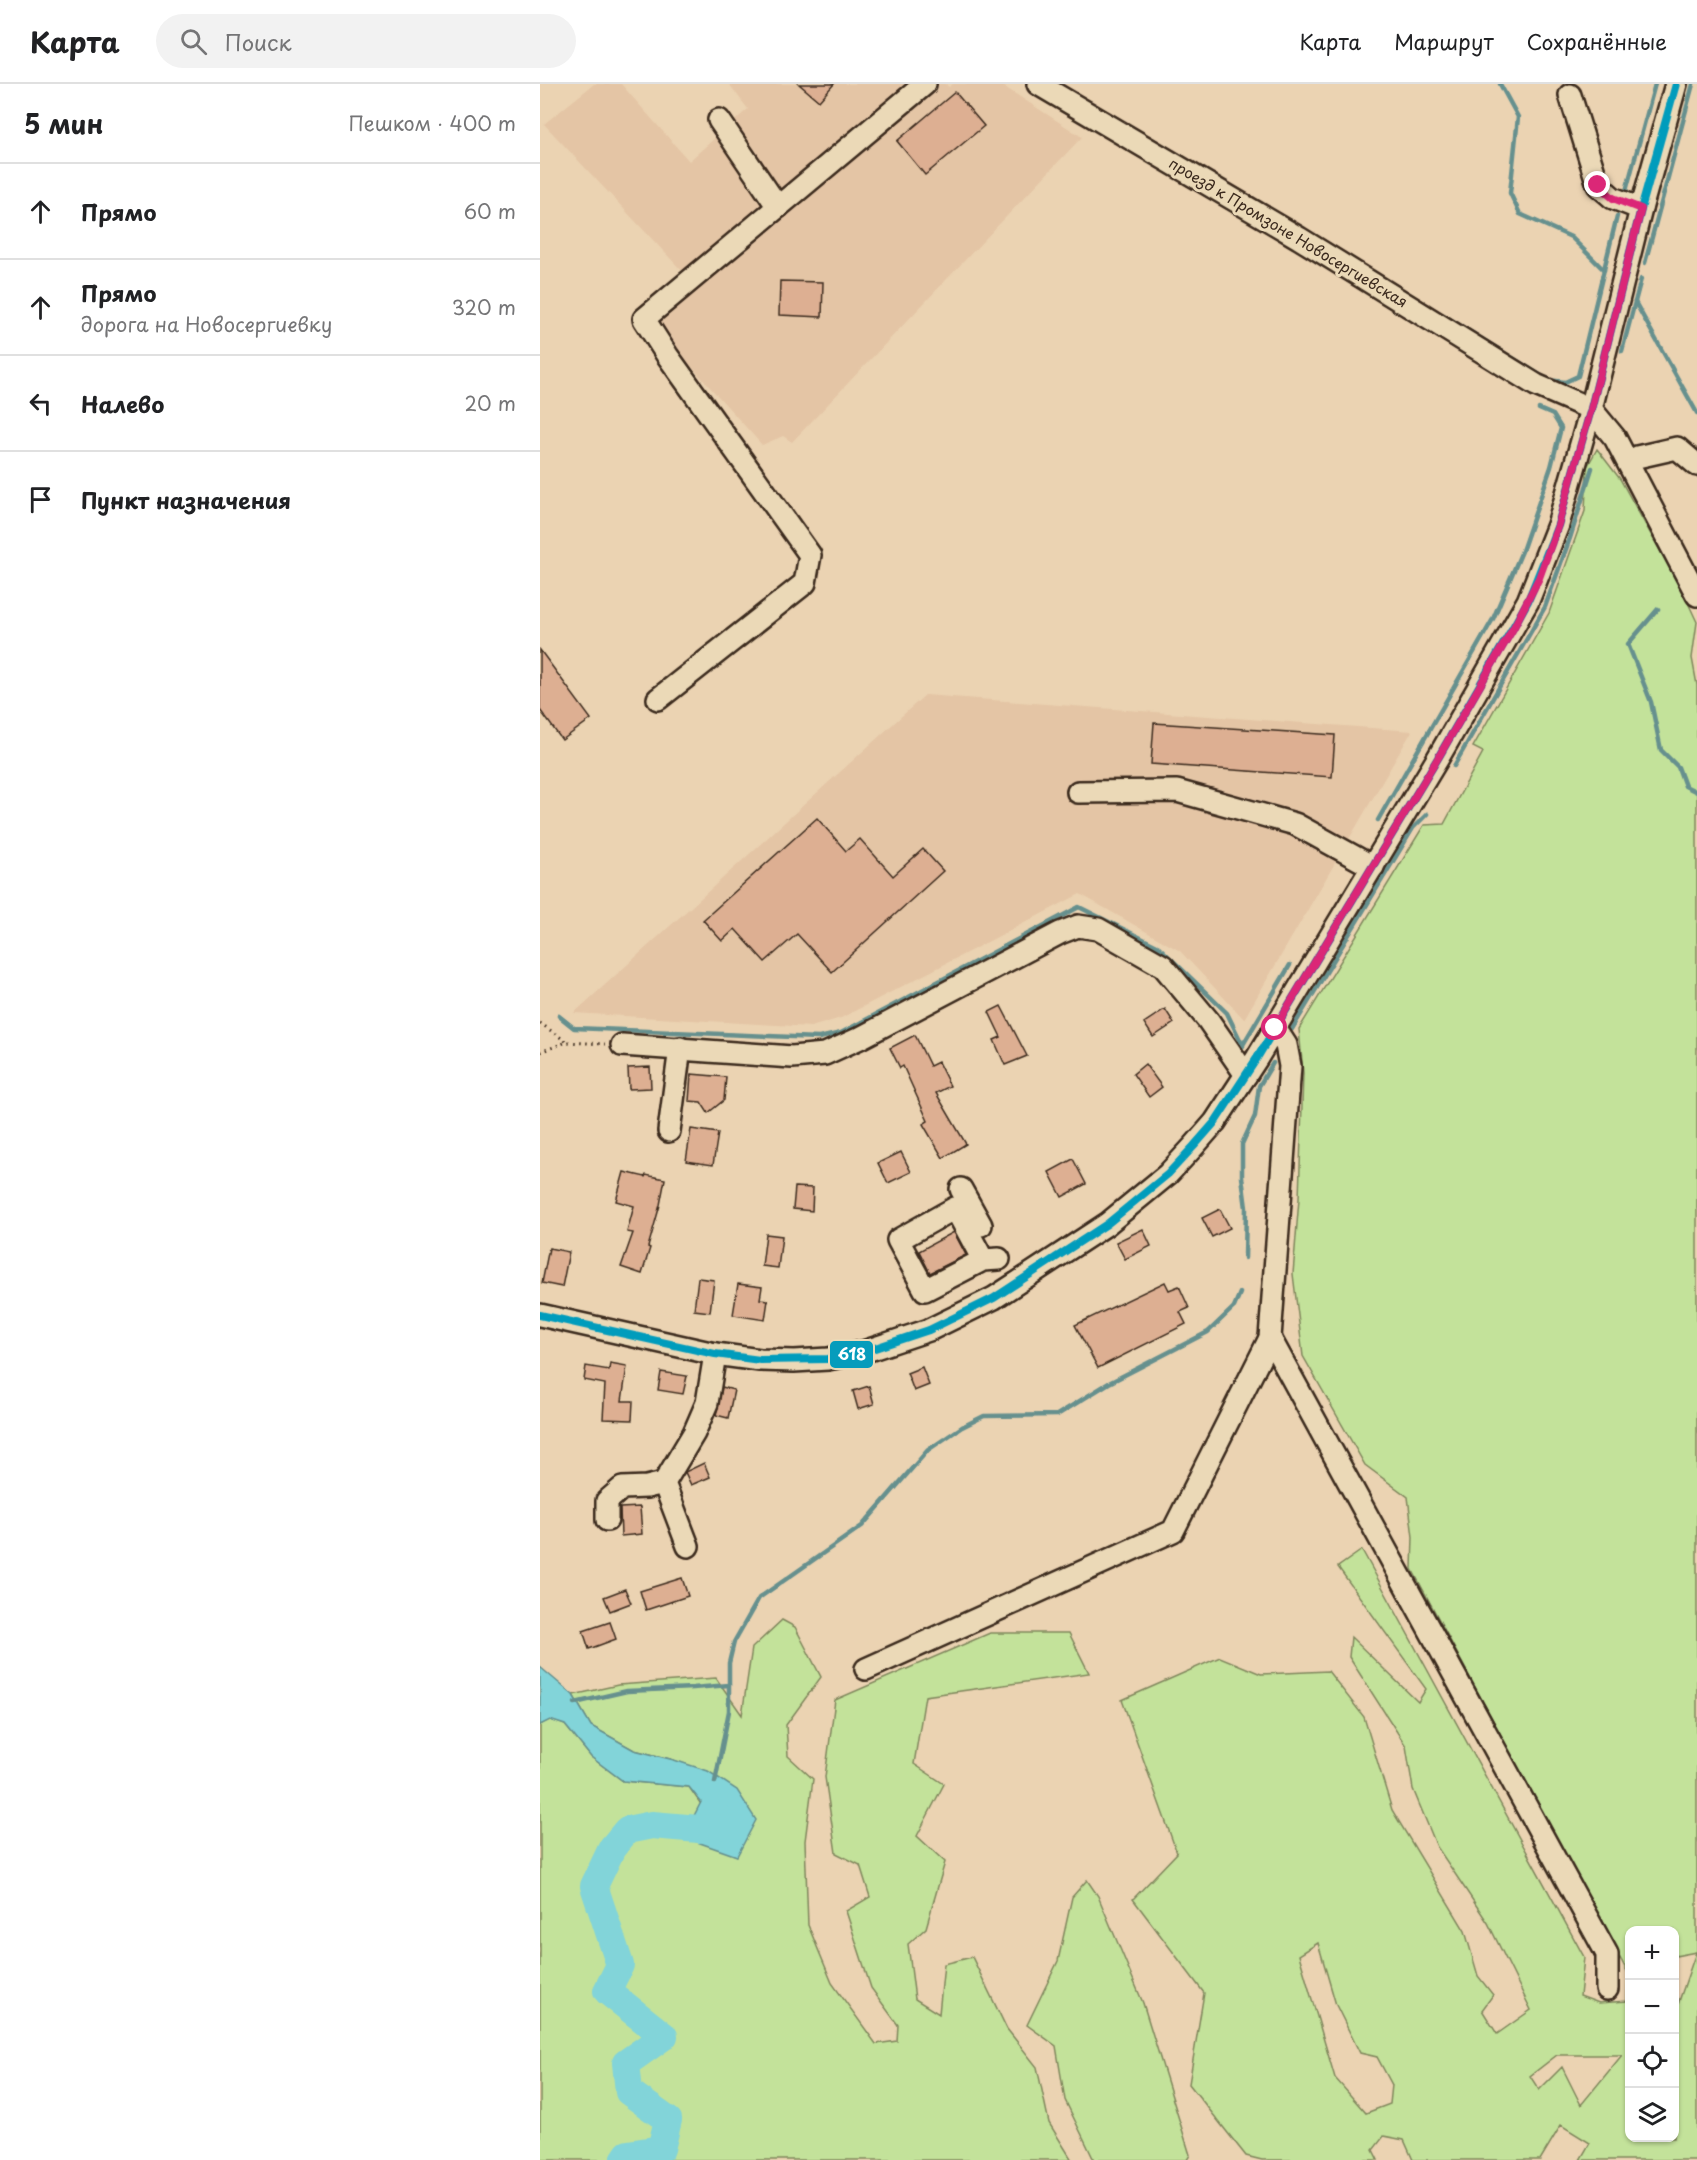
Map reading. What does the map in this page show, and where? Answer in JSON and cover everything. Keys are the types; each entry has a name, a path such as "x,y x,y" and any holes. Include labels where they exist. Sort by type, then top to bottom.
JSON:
{"street":[{"path":"658,699 805,583 810,555 667,355 644,319 925,84"},
{"name":"проезд к Промзоне Новосергиевская","path":"1038,84 1299,238 1536,385 1591,409"},
{"path":"540,1315 715,1354 760,1360 828,1359 863,1352 929,1330 963,1315 1017,1284 1107,1224 1168,1174 1215,1122 1246,1075 1373,867 1528,601 1548,556 1558,525 1591,409 1641,209 1676,84"},
{"path":"1570,95 1598,185 1613,198 1641,209"},
{"path":"718,120 778,207"},
{"path":"1591,409 1615,438 1636,457 1697,564"},
{"path":"1615,438 1697,595"},
{"path":"1636,457 1677,448 1697,465"},
{"path":"1078,792 1177,791 1295,824 1373,867"},
{"path":"622,1045 792,1058 825,1054 1060,933 1078,926 1098,929 1163,966 1208,1020 1246,1075"},
{"path":"866,1669 1173,1531 1270,1338 1290,1066 1286,1045 1275,1028"},
{"path":"669,1131 680,1048"},
{"path":"961,1189 991,1260 1017,1284"},
{"path":"1270,1338 1606,1954 1607,1989"},
{"path":"607,1520 607,1501 622,1488 647,1487 664,1483 694,1433 707,1402 715,1354"},
{"path":"664,1483 688,1546"}],"path":[{"path":"540,1023 567,1042"},
{"path":"540,1052 567,1042 622,1045"}],"shaded area":[{"path":"594,84 621,84 689,161 748,109 729,84 909,84 684,273 544,124"},
{"path":"939,84 946,84 949,87 953,84 1000,84 1082,137 792,442 783,436 762,445 672,345 657,323"},
{"path":"925,695 1412,731 1244,1019 1180,951 1080,894 841,1018 811,1027 574,1013"}],"green space":[{"path":"1597,449 1620,479 1683,592 1697,622 1692,658 1697,685 1697,2160 1580,2160 1590,2143 1561,2125 1540,2160 1413,2160 1404,2140 1384,2136 1373,2150 1378,2160 1262,2160 1246,2156 1189,2084 1204,1993 1133,1899 1177,1853 1122,1700 1220,1657 1261,1674 1328,1671 1364,1717 1392,1810 1465,1931 1478,1976 1493,1995 1482,2010 1497,2034 1531,2010 1488,1923 1437,1847 1413,1789 1406,1746 1349,1657 1351,1637 1418,1702 1426,1689 1338,1567 1362,1550 1584,1957 1580,1996 1599,2003 1625,2001 1625,2142 1679,2142 1679,2001 1696,1952 1679,1955 1679,1926 1625,1926 1625,1967 1412,1569 1413,1537 1408,1497 1365,1465 1303,1356 1293,1274 1299,1199 1303,1073 1299,1029 1424,825 1444,824 1483,752 1473,747 1549,613 1585,511 1587,467","holes":["1318,1943 1336,2005 1360,2053 1377,2057 1392,2085 1390,2104 1366,2113 1335,2078 1299,1955","1557,2055 1622,2055 1581,2105 1562,2067 1539,2090 1530,2076"]},
{"path":"782,1620 795,1627 821,1677 786,1725 788,1756 813,1779 805,1841 808,1925 832,1983 876,2044 897,2041 898,2025 871,1988 846,1911 870,1897 860,1865 836,1853 825,1777 835,1700 990,1633 1069,1633 1089,1673 925,1696 914,1764 944,1784 917,1836 945,1862 926,1928 908,1944 915,1999 939,2014 944,1964 972,1957 1007,2029 1037,2067 1049,2123 1072,2160 540,2160 540,1725 550,1719 565,1725 591,1757 623,1781 689,1787 737,1856 674,1760 634,1750 591,1726 573,1695 618,1685 716,1678 742,1715 752,1648"},
{"path":"1087,1880 1098,1896 1143,2003 1190,2155 1187,2160 1094,2160 1065,2100 1056,2046 1027,2025 1058,1961 1072,1897"}],"water":[{"path":"540,1667 573,1695 591,1726 634,1750 708,1771 737,1790 756,1820 737,1856 683,1837 701,1802 689,1787 623,1781 591,1757 565,1725 550,1720 540,1725"}],"building":[{"path":"799,84 834,84 819,101"},
{"path":"955,92 984,126 925,175 897,141"},
{"path":"780,281 823,282 822,317 779,315"},
{"path":"540,650 591,719 562,740 540,710"},
{"path":"1154,723 1335,735 1332,777 1151,764"},
{"path":"817,818 846,851 860,839 893,876 923,849 943,871 832,972 797,934 765,962 735,929 722,941 703,920"},
{"path":"1001,1006 1027,1056 1005,1065 994,1040 1001,1037 989,1012"},
{"path":"1165,1009 1174,1023 1153,1037 1144,1023"},
{"path":"915,1035 930,1066 938,1062 950,1086 936,1093 966,1144 943,1158 923,1124 928,1121 903,1066 900,1068 890,1048"},
{"path":"1145,1064 1162,1087 1149,1097 1133,1074"},
{"path":"650,1067 651,1088 629,1089 628,1068"},
{"path":"691,1074 726,1077 724,1100 708,1113 701,1102 689,1101"},
{"path":"691,1129 718,1133 713,1165 686,1161"},
{"path":"901,1152 911,1172 888,1183 878,1163"},
{"path":"1073,1159 1086,1184 1062,1197 1049,1172"},
{"path":"624,1172 665,1179 642,1274 621,1267 633,1233 627,1232 634,1206 616,1201"},
{"path":"795,1187 813,1188 812,1211 793,1209"},
{"path":"1220,1209 1230,1228 1212,1237 1202,1218"},
{"path":"1143,1229 1151,1246 1125,1259 1116,1242"},
{"path":"954,1232 966,1255 930,1273 919,1251"},
{"path":"766,1234 782,1236 778,1268 762,1266"},
{"path":"549,1248 569,1252 562,1287 542,1283"},
{"path":"698,1278 714,1280 710,1312 694,1310"},
{"path":"1165,1282 1169,1290 1179,1286 1189,1308 1180,1312 1186,1324 1098,1368 1075,1325"},
{"path":"738,1284 762,1287 760,1299 768,1300 765,1320 733,1315"},
{"path":"610,1363 627,1366 622,1401 633,1401 632,1420 603,1419 605,1384 584,1380 586,1366 609,1370"},
{"path":"922,1367 929,1385 914,1391 907,1373"},
{"path":"661,1372 687,1376 683,1394 658,1390"},
{"path":"869,1386 874,1404 858,1409 853,1391"},
{"path":"722,1387 734,1390 728,1418 716,1415"},
{"path":"704,1463 710,1477 691,1485 685,1472"},
{"path":"640,1507 642,1534 621,1536 620,1508"},
{"path":"682,1578 688,1596 646,1610 640,1591"},
{"path":"625,1589 631,1603 610,1611 604,1597"},
{"path":"610,1622 616,1639 589,1649 583,1631"}],"waterway":[{"path":"1500,84 1518,117 1510,193 1520,214 1571,237 1604,270"},
{"path":"1626,191 1655,84"},
{"path":"1645,263 1693,84"},
{"path":"1443,315 1548,380 1565,382 1578,376 1617,216"},
{"path":"1622,351 1641,279"},
{"path":"1635,302 1697,413"},
{"path":"1378,820 1493,619 1522,551 1551,467 1561,428 1553,415 1539,409"},
{"path":"1454,766 1545,607 1592,468"},
{"path":"1658,609 1628,644 1651,702 1661,750 1678,767 1685,786 1697,792"},
{"path":"1292,1029 1413,828 1427,814"},
{"path":"559,1016 574,1028 819,1038 841,1033 1079,907 1159,947 1227,1013 1243,1046"},
{"path":"1241,1048 1290,965"},
{"path":"1245,1258 1246,1208 1242,1177 1242,1144 1255,1116 1259,1086 1273,1063"},
{"path":"715,1782 729,1711 729,1663 734,1642 759,1598 862,1526 928,1450 962,1427 984,1416 1057,1415 1109,1383 1208,1332 1234,1307 1240,1293"},
{"path":"575,1703 627,1691 729,1685"},
{"path":"624,2160 628,2154 661,2149 668,2120 629,2092 626,2063 664,2036 607,1991 620,1965 594,1886 612,1848 627,1830 652,1825 699,1829 720,1826 721,1819"}],"transit line":[{"name":"618","path":"540,1315 715,1354 760,1360 828,1359 863,1352 929,1330 994,1298 1107,1224 1168,1174 1194,1146 1215,1122 1257,1058 1438,758 1528,601 1558,525 1591,409 1641,209 1676,84"}],"route":[{"path":"1275,1028 1514,627 1548,556 1591,409 1641,209 1613,198 1598,185"}]}
